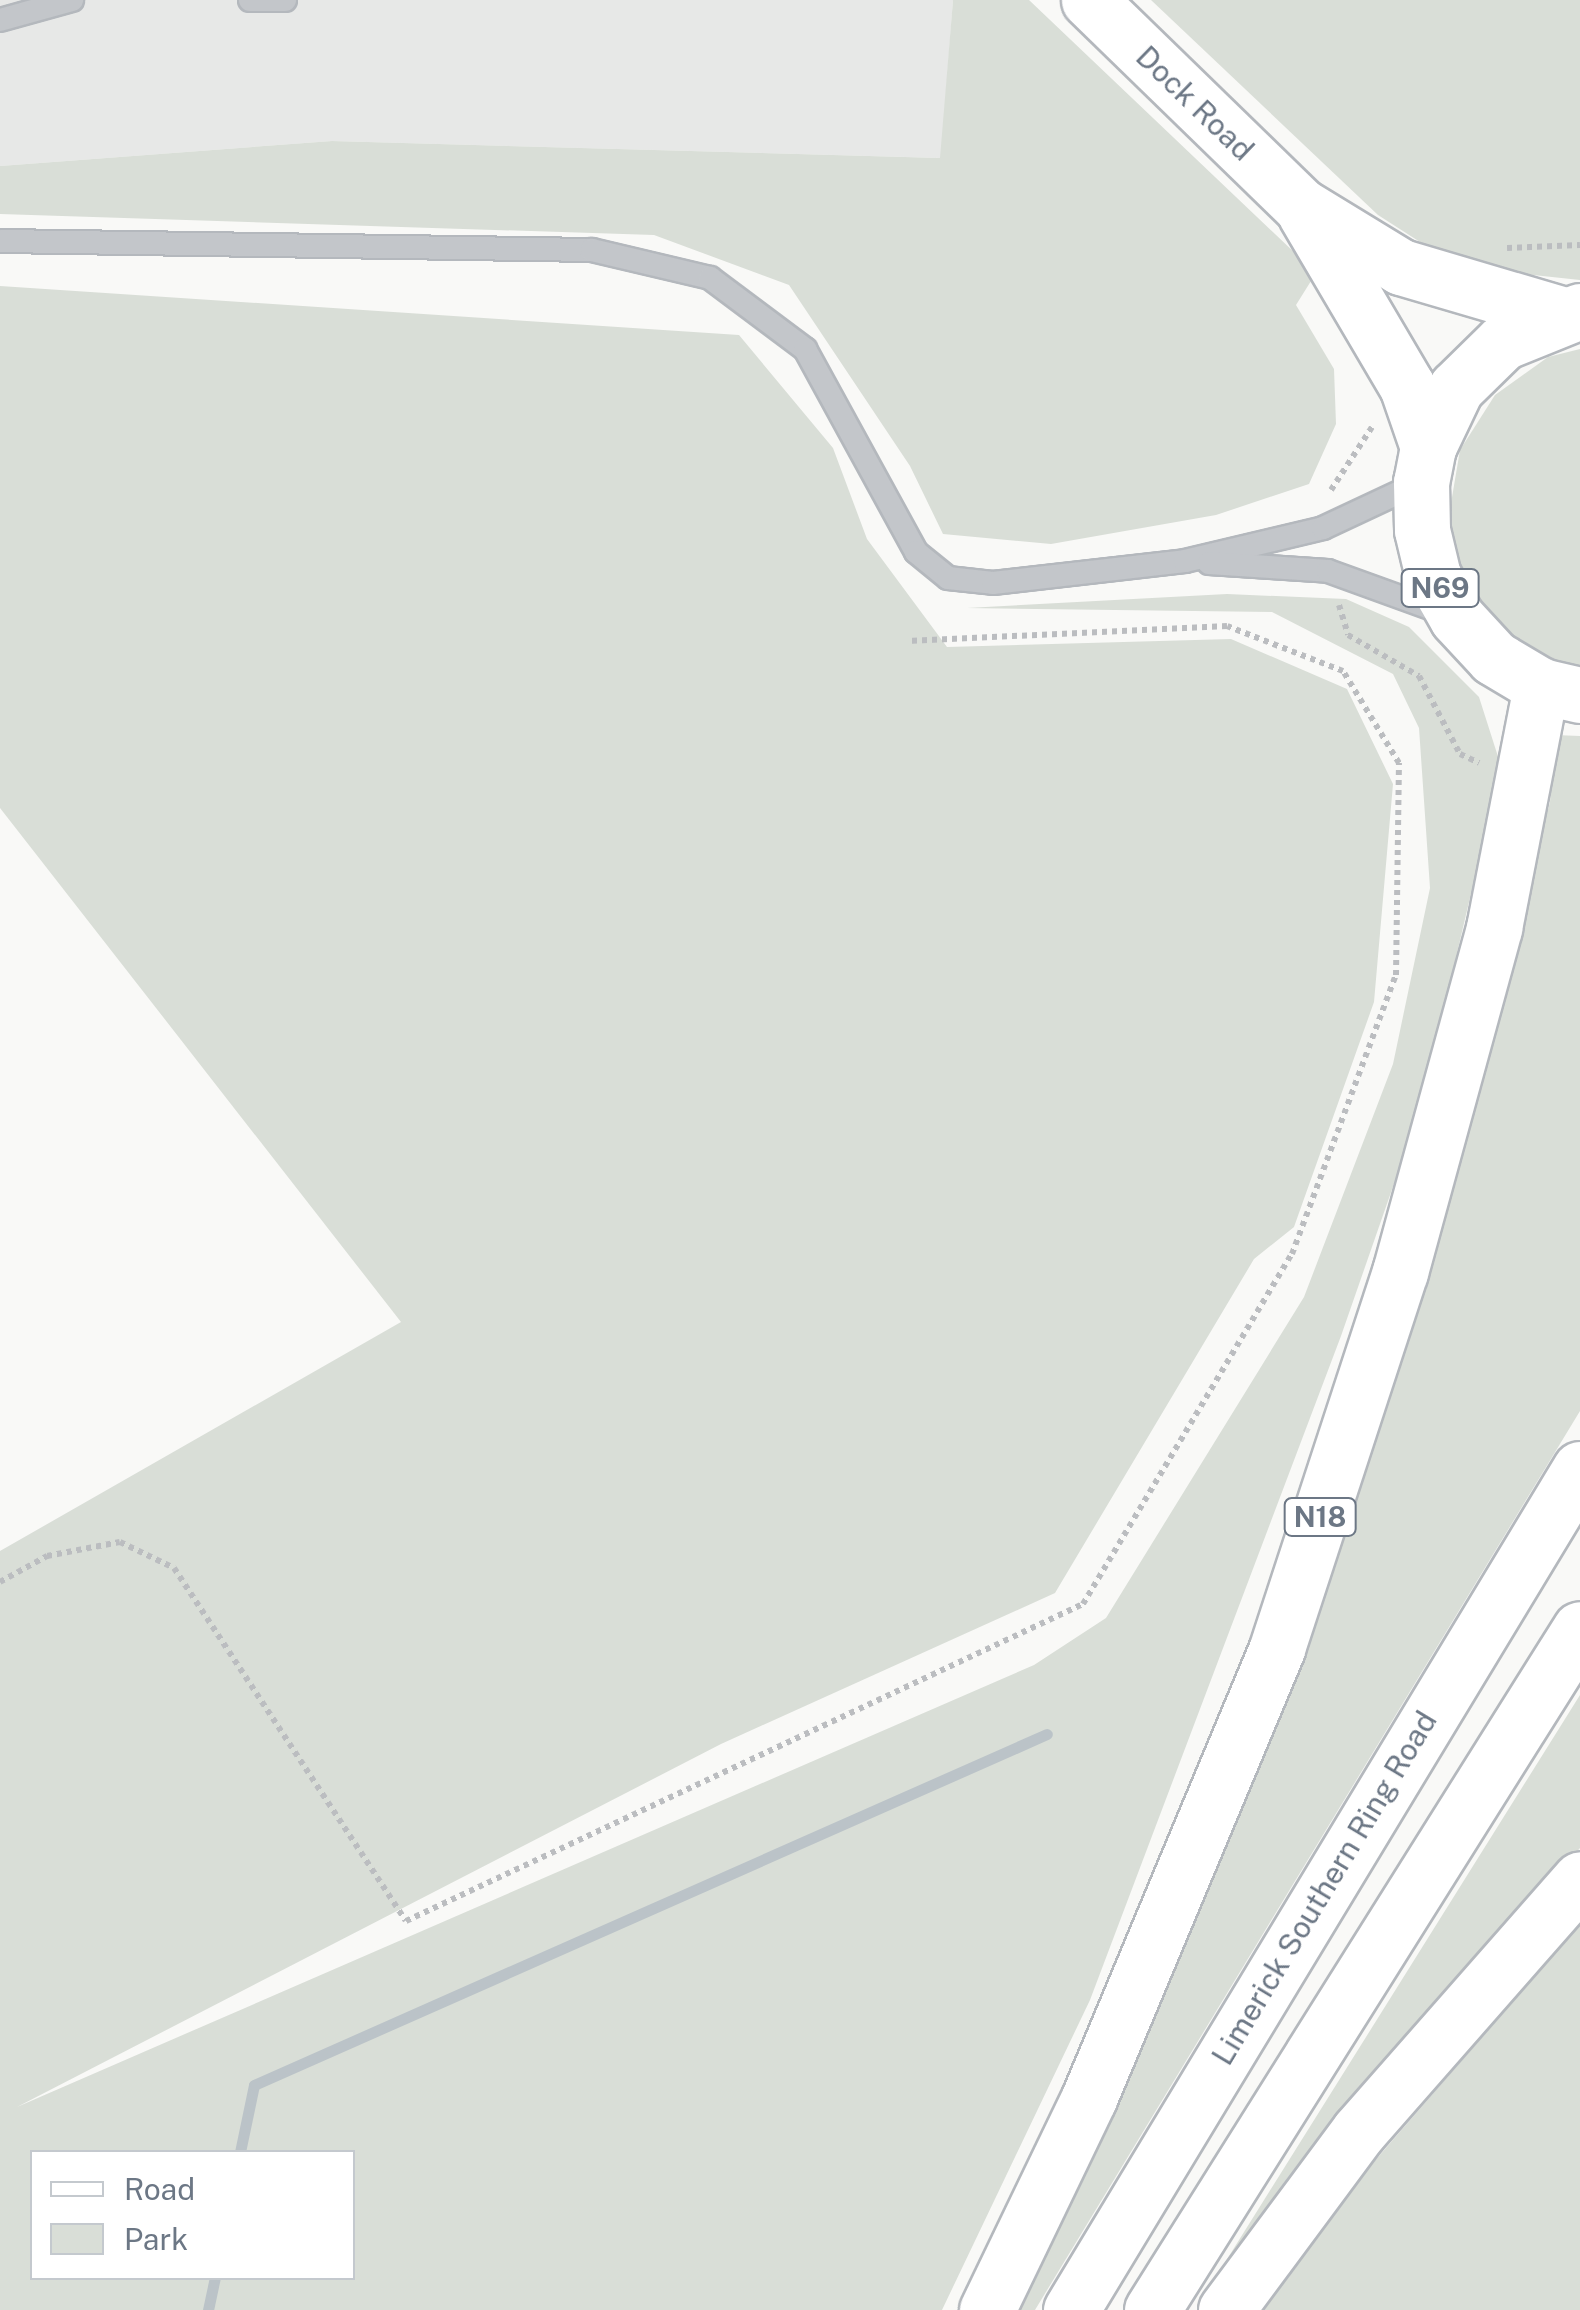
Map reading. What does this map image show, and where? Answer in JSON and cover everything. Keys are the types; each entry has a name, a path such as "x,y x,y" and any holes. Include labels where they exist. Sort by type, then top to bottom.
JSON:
{"main road":[{"name":"Dock Road","path":"1088,0 1301,206 1401,266 1571,312"},
{"name":"Dock Road","path":"1301,206 1407,386 1424,465"},
{"name":"N69","path":"1561,691 1494,658 1456,618 1433,576 1422,530 1424,465 1456,388 1502,342 1571,312"},
{"name":"N18","path":"988,2310 1089,2098 1277,1648 1400,1272 1561,691"},
{"name":"Limerick Southern Ring Road","path":"1072,2310 1580,1469"},
{"path":"1152,2310 1580,1629"},
{"path":"1226,2310 1359,2132 1580,1880"}],"lane":[{"path":"0,20 72,0"},
{"path":"250,0 284,0"},
{"path":"0,241 592,250 710,278 805,349 916,552 948,578 993,583 1186,561 1323,528 1424,465"},
{"path":"1186,561 1328,571 1456,618"}],"path":[{"path":"0,1582 47,1556 120,1542 174,1568 406,1922 1083,1604 1292,1254 1306,1217 1396,975 1399,763 1344,671 1226,626 907,641"}],"shaded area":[{"path":"0,0 953,0 941,158 332,141 0,166"}],"green space":[{"path":"953,0 1029,0 1316,273 1296,305 1334,369 1336,424 1309,484 1216,515 1051,544 943,534 910,466 789,285 654,235 0,214 0,166 332,141 940,158"},
{"path":"1151,0 1580,0 1580,280 1459,267 1378,215"},
{"path":"0,286 739,335 833,448 867,539 947,647 1231,639 1347,689 1393,784 1374,1002 1294,1227 1254,1259 1055,1593 721,1744 17,2107 1034,1665 1106,1618 1304,1297 1393,1064 1430,888 1419,728 1393,674 1272,612 967,608 1227,594 1346,599 1409,627 1479,697 1501,766 1421,1106 1341,1336 1090,2000 942,2310 0,2310 0,1551 401,1322 0,808"},
{"path":"1580,349 1580,671 1557,667 1501,632 1463,579 1449,515 1460,450 1495,395 1548,357"},
{"path":"1555,735 1580,736 1580,1411 1035,2310 1008,2310 1478,1071 1550,802"},
{"path":"1580,1695 1580,1848 1331,2133 1199,2304"},
{"path":"1580,1924 1580,2310 1253,2310 1288,2261"}],"waterway":[{"path":"240,2150 254,2085 1047,1734"},
{"path":"208,2310 215,2280"}]}
